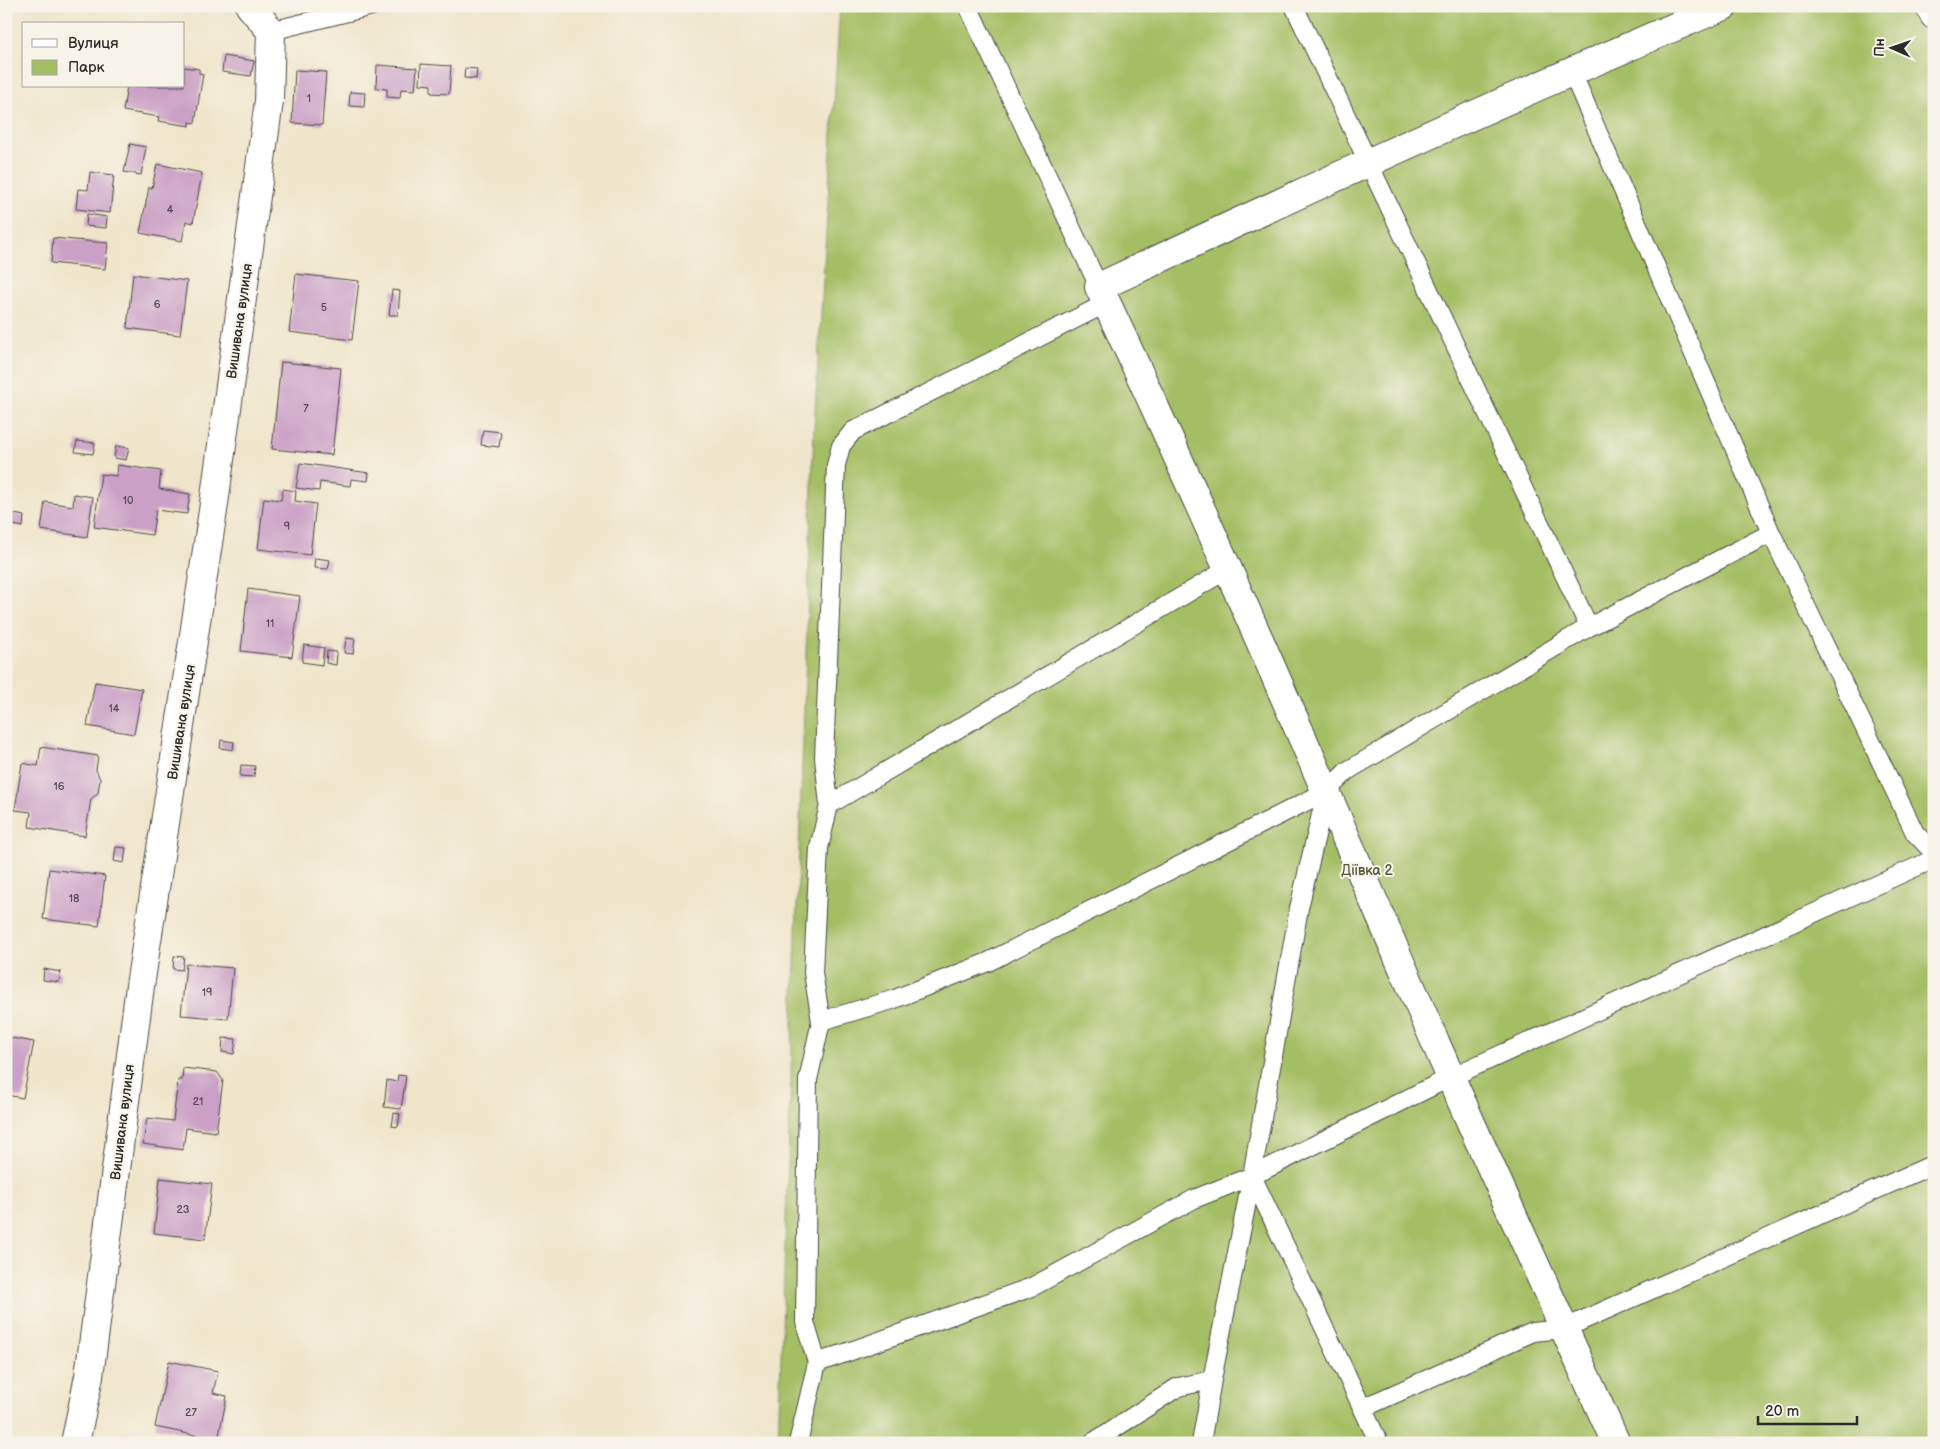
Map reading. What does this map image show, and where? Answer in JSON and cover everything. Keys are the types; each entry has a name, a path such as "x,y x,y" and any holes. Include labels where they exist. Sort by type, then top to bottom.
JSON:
{"street":[{"path":"250,6 271,31"},
{"path":"1616,1443 1451,1078 1327,791 1228,569 1103,295 1368,161 1571,70 1724,6"},
{"path":"1930,6 1934,15"},
{"name":"Вишивана вулиця","path":"75,1443 90,1376 140,986 216,492 269,101 271,31"}],"lane":[{"path":"271,31 372,6"},
{"path":"798,1443 817,1363 805,1322 808,1080 820,1021 813,973 819,848 829,805 824,758 836,465 841,446 853,431 1103,295 968,6"},
{"path":"1294,6 1589,627"},
{"path":"1571,70 1771,534 1915,833 1934,853"},
{"path":"820,1021 892,1000 988,962 1327,791 1347,771 1589,627 1771,534"},
{"path":"829,805 1228,569"},
{"path":"1201,1443 1252,1176 1299,908 1327,791"},
{"path":"817,1363 1032,1287 1194,1200 1252,1176 1451,1078 1934,859"},
{"path":"1363,1408 1533,1332 1563,1329 1934,1164"},
{"path":"1252,1176 1379,1443"},
{"path":"1092,1443 1178,1386 1212,1380"}],"green space":[{"name":"Діївка 2","path":"840,6 1917,6 1934,45 1934,1443 778,1443 814,428"}],"building":[{"path":"224,56 254,61 251,76 222,72"},
{"path":"421,64 451,66 449,94 431,93 431,85 420,84"},
{"path":"377,65 417,68 415,90 401,89 400,98 387,97 387,89 376,88"},
{"path":"185,67 199,69 199,73 203,74 195,123 190,122 190,126 158,121 159,117 123,111 127,88 185,88"},
{"path":"465,68 477,69 476,79 464,78"},
{"path":"295,70 326,72 322,125 292,123"},
{"path":"350,92 365,93 364,107 349,106"},
{"path":"130,144 146,147 141,175 124,172"},
{"path":"157,164 202,173 193,223 186,221 182,241 140,233 149,187 152,188"},
{"path":"90,172 114,175 110,213 76,209 78,189 88,190"},
{"path":"87,214 107,217 106,228 86,226"},
{"path":"53,238 108,243 105,269 51,263"},
{"path":"133,274 187,281 180,335 127,328"},
{"path":"296,274 359,281 352,340 289,332"},
{"path":"392,290 400,291 398,315 389,315"},
{"path":"281,362 341,368 332,455 272,449"},
{"path":"483,430 501,432 499,447 481,445"},
{"path":"77,441 95,443 93,454 75,452"},
{"path":"116,446 129,448 126,460 114,458"},
{"path":"300,463 369,473 368,481 351,479 350,486 320,482 319,491 296,488"},
{"path":"117,465 161,471 159,489 190,494 187,514 156,510 152,535 94,527 101,474 116,476"},
{"path":"283,489 296,491 295,501 316,504 310,555 258,549 264,498 281,500"},
{"path":"74,494 93,497 87,537 41,530 45,502 73,506"},
{"path":"10,513 24,516 23,527 8,524"},
{"path":"315,558 330,560 328,569 314,568"},
{"path":"248,589 300,596 292,657 241,651"},
{"path":"346,638 355,639 353,654 344,653"},
{"path":"304,645 324,648 322,665 302,662"},
{"path":"327,651 337,652 336,665 326,663"},
{"path":"95,682 142,689 134,734 87,726"},
{"path":"221,740 234,742 233,750 220,748"},
{"path":"41,747 98,756 96,770 100,779 98,793 91,799 85,836 29,827 31,812 15,810 22,763 38,766"},
{"path":"241,765 255,766 254,777 240,776"},
{"path":"116,847 126,848 124,863 114,861"},
{"path":"49,869 105,876 99,926 43,919"},
{"path":"174,956 184,957 182,970 173,969"},
{"path":"186,964 233,968 228,1019 181,1015"},
{"path":"44,969 61,972 59,982 43,980"},
{"path":"6,1037 34,1042 23,1098 6,1095"},
{"path":"223,1038 236,1039 234,1054 222,1052"},
{"path":"183,1068 217,1072 223,1080 216,1132 186,1128 183,1150 143,1144 147,1118 173,1121 178,1080 182,1080"},
{"path":"398,1075 406,1076 401,1109 384,1107 387,1080 397,1082"},
{"path":"394,1113 400,1114 398,1127 392,1126"},
{"path":"160,1178 212,1184 205,1239 154,1233"},
{"path":"169,1361 218,1371 213,1393 227,1396 218,1440 155,1427"}]}
